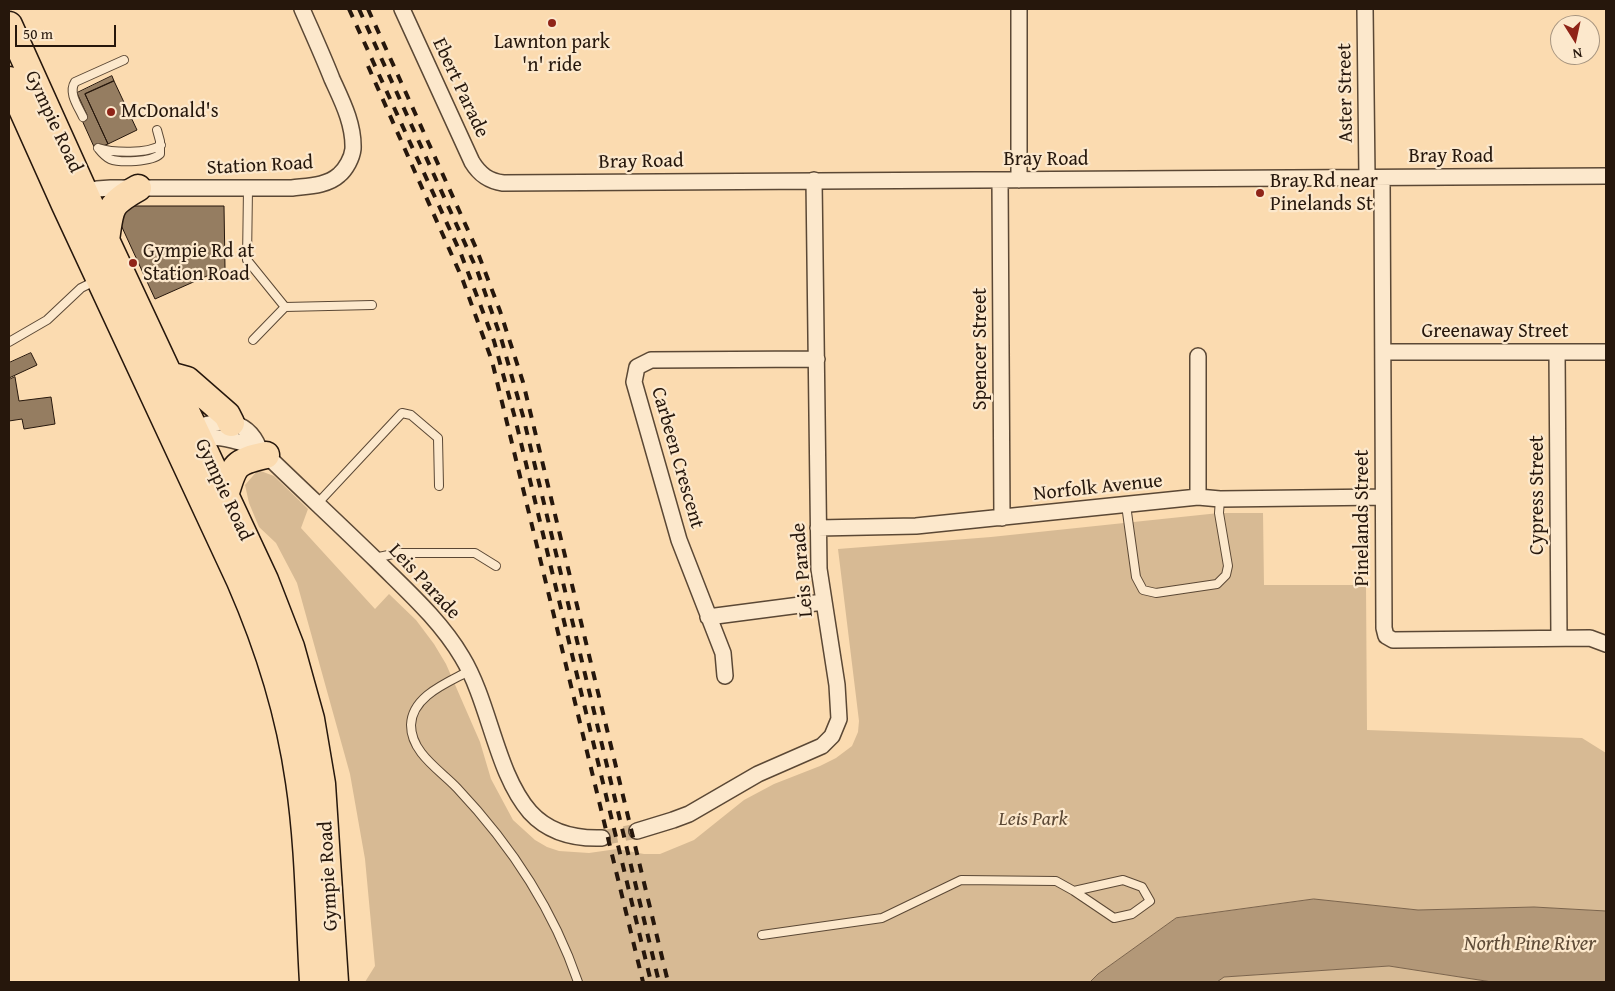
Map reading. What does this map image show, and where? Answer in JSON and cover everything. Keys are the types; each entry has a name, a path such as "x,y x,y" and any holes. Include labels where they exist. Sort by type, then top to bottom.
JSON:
{"highway":[{"name":"Gympie Road","path":"9,26 75,199 99,278 186,438 225,496 277,607 298,668 318,752 324,802 335,982"},
{"name":"Gympie Road","path":"9,80 75,199 106,240 169,375 186,438 272,663 283,700 295,755 302,803 313,982"},
{"path":"106,240 110,212 113,206 122,197 138,188"},
{"path":"169,375 187,380 227,414 231,423"},
{"path":"225,496 232,472 237,464 263,452"}],"street":[{"name":"Station Road","path":"75,199 106,188 248,189 304,187 330,181 342,171 350,160 353,151 351,129 348,117 302,9"},
{"name":"Ebert Parade","path":"402,9 472,162 487,179"},
{"path":"1019,9 1019,180"},
{"name":"Aster Street","path":"1365,9 1366,177"},
{"name":"Bray Road","path":"487,179 508,184 814,180 1606,176"},
{"name":"Pinelands Street","path":"1382,178 1384,628 1386,636 1393,640 1590,638 1606,644"},
{"name":"Leis Parade","path":"637,831 689,814 773,766 822,746 832,736 840,719 839,699 819,569 814,180"},
{"name":"Spencer Street","path":"1000,180 1002,518"},
{"name":"Greenaway Street","path":"1383,352 1606,352"},
{"name":"Cypress Street","path":"1557,352 1559,638"},
{"path":"1198,356 1198,497"},
{"name":"Carbeen Crescent","path":"725,676 723,653 679,540 634,382 637,367 651,360 817,359"},
{"path":"186,438 212,423 231,423"},
{"name":"Leis Parade","path":"231,423 244,428 254,437 263,452 374,558 434,619 455,646 469,671 484,705 505,767 520,799 530,812 558,833 584,838 602,838"},
{"name":"Leis Parade","path":"186,438 225,438 263,452"},
{"name":"Norfolk Avenue","path":"818,528 916,526 1198,497 1220,499 1383,497"},
{"path":"708,617 824,602"}],"lane":[{"path":"83,117 72,94 75,82 124,60"},
{"path":"98,148 112,151 151,150 160,145 157,130"},
{"path":"248,189 247,260 285,306"},
{"path":"9,342 47,320 81,288 99,278"},
{"path":"253,340 285,306 372,305"},
{"path":"317,504 402,413 411,415 438,438 439,486"},
{"path":"1126,505 1136,577 1143,590 1156,592 1217,584 1226,575 1228,566 1219,513 1220,499"},
{"path":"374,558 398,553 474,553 496,566"},
{"path":"469,671 430,693 421,702 412,719 413,736 418,748 456,787 520,866 555,924 568,951 578,982"},
{"path":"762,935 882,918 961,880 1056,881 1114,918 1132,914 1150,901 1142,887 1123,880 1074,891"}],"green space":[{"name":"Leis Park","path":"258,470 274,476 308,509 301,528 375,609 389,594 416,620 434,644 446,664 480,742 491,779 513,820 535,840 547,847 559,851 589,853 617,849 644,854 660,854 694,840 744,800 774,784 836,758 852,746 858,732 859,721 838,549 991,537 1219,513 1263,513 1264,585 1366,585 1367,730 1582,738 1606,753 1606,911 1534,907 1418,910 1314,899 1176,918 1098,974 1090,982 365,982 375,966 365,859 350,774 297,583 276,543 259,527 249,503 245,485"},
{"path":"1389,966 1492,982 1217,982 1224,977"}],"water":[{"name":"North Pine River","path":"1314,899 1418,910 1534,907 1606,911 1606,982 1492,982 1389,966 1224,977 1217,982 1090,982 1098,974 1176,918"}],"building":[{"path":"112,76 114,81 85,94 108,144 95,149 81,118 87,115 77,93"},
{"name":"McDonald's","path":"114,81 137,130 108,144 85,94"},
{"path":"134,206 224,206 225,268 155,299 121,225 121,216 125,209"},
{"path":"31,353 37,365 9,378 9,363"},
{"path":"15,377 19,401 51,397 55,424 24,429 22,419 9,421 9,380"}],"tunnel":[{"path":"602,838 637,831"}],"railway":[{"path":"349,9 461,254 494,341 515,418 651,982"},
{"path":"359,9 477,270 501,338 523,416 659,982"},
{"path":"368,9 476,248 500,311 523,382 668,982"},
{"path":"368,66 462,278 492,361 643,982"}],"place":[{"name":"Lawnton park 'n' ride","path":"552,23"},
{"name":"McDonald's","path":"111,112"},
{"name":"Bray Rd near Pinelands St","path":"1260,193"},
{"name":"Gympie Rd at Station Road","path":"133,263"}]}
